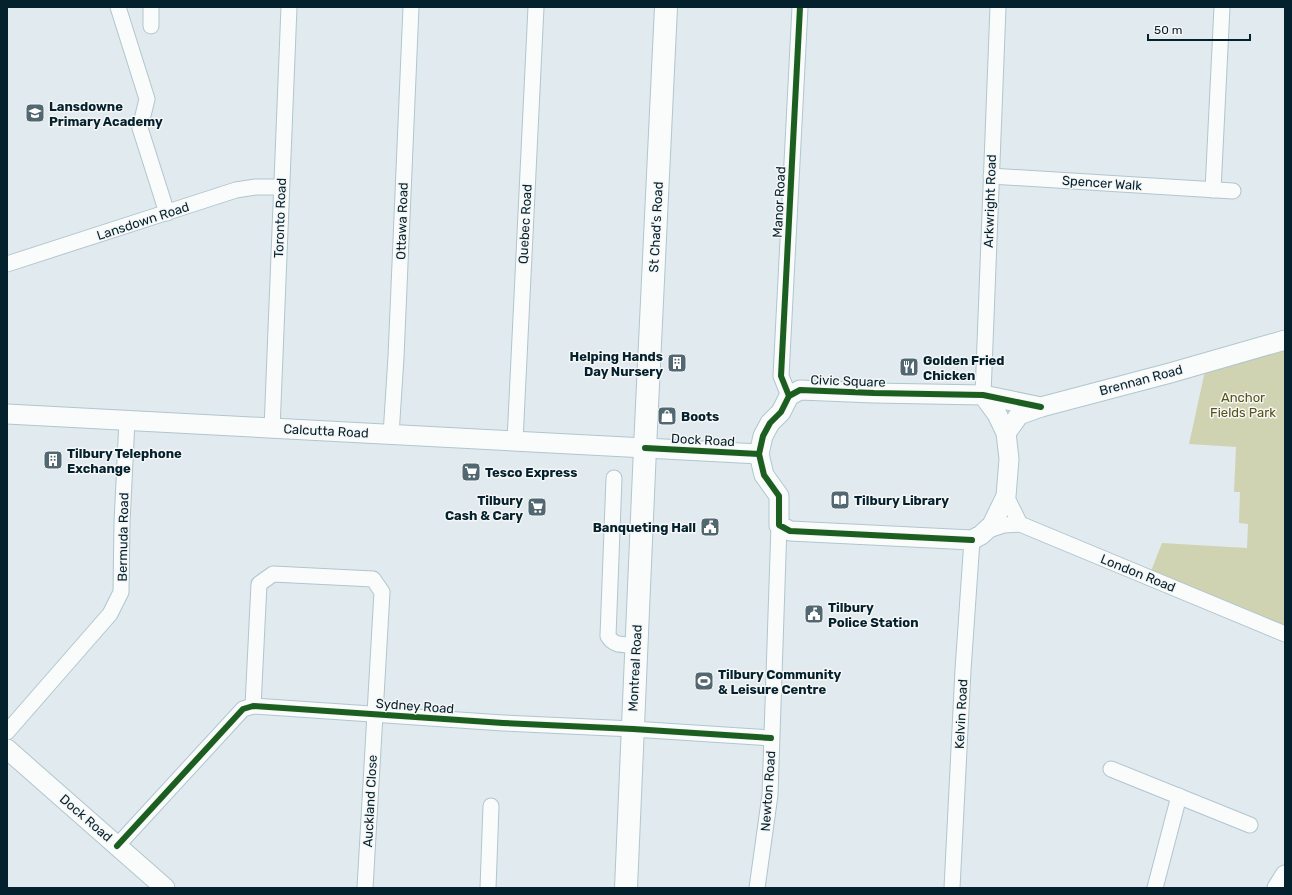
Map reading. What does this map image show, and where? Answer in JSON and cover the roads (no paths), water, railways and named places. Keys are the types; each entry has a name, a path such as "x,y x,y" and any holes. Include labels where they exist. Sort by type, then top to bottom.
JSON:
{"main road":[{"name":"St Chad's Road","path":"645,448 666,7"},
{"name":"Montreal Road","path":"626,888 645,448"}],"street":[{"path":"118,7 147,99 140,128 167,213"},
{"path":"151,7 151,26"},
{"name":"Toronto Road","path":"272,429 289,7"},
{"name":"Ottawa Road","path":"391,435 396,357 411,7"},
{"name":"Quebec Road","path":"515,441 536,7"},
{"name":"Manor Road","path":"789,396 781,376 800,7"},
{"name":"Arkwright Road","path":"983,395 998,7"},
{"path":"1213,190 1222,7"},
{"name":"Spencer Walk","path":"992,176 1234,191"},
{"name":"Lansdown Road","path":"7,264 236,190 256,187 281,187"},
{"name":"Brennan Road","path":"1006,433 1019,416 1041,407 1206,363 1285,340"},
{"name":"Civic Square","path":"789,396 800,390 983,395 1041,407"},
{"path":"979,535 992,525 1006,496 1009,459 1006,433 997,414 983,395"},
{"path":"789,396 781,412 770,423 763,436 759,454 764,475 779,496 779,525 790,531 979,535 1004,525 1020,524 1006,496"},
{"name":"Calcutta Road","path":"7,414 645,448"},
{"name":"Bermuda Road","path":"7,732 110,614 121,592 122,523 127,420"},
{"name":"Dock Road","path":"645,448 759,454"},
{"path":"614,478 608,636 614,644 636,645"},
{"name":"London Road","path":"1020,524 1285,634"},
{"name":"Newton Road","path":"757,888 770,795 779,525"},
{"name":"Kelvin Road","path":"952,888 963,670 979,535"},
{"name":"Auckland Close","path":"253,706 259,584 273,574 373,579 382,592 365,888"},
{"path":"117,846 243,709 253,706"},
{"name":"Sydney Road","path":"253,706 503,723 632,729 771,738"},
{"name":"Dock Road","path":"7,749 164,888"},
{"path":"1111,769 1250,825"},
{"path":"1155,888 1179,796"},
{"path":"488,888 492,806"},
{"path":"1277,888 1285,875"}],"place":[{"name":"Lansdowne Primary Academy","path":"35,113"},
{"name":"Helping Hands Day Nursery","path":"677,363"},
{"name":"Golden Fried Chicken","path":"909,367"},
{"name":"Boots","path":"667,416"},
{"name":"Tilbury Telephone Exchange","path":"53,460"},
{"name":"Tesco Express","path":"471,472"},
{"name":"Tilbury Library","path":"840,500"},
{"name":"Tilbury Cash & Cary","path":"537,507"},
{"name":"Banqueting Hall","path":"710,527"},
{"name":"Tilbury Police Station","path":"814,614"},
{"name":"Tilbury Community & Leisure Centre","path":"704,681"}],"park label":[{"name":"Anchor Fields Park","path":"1243,404"}]}
